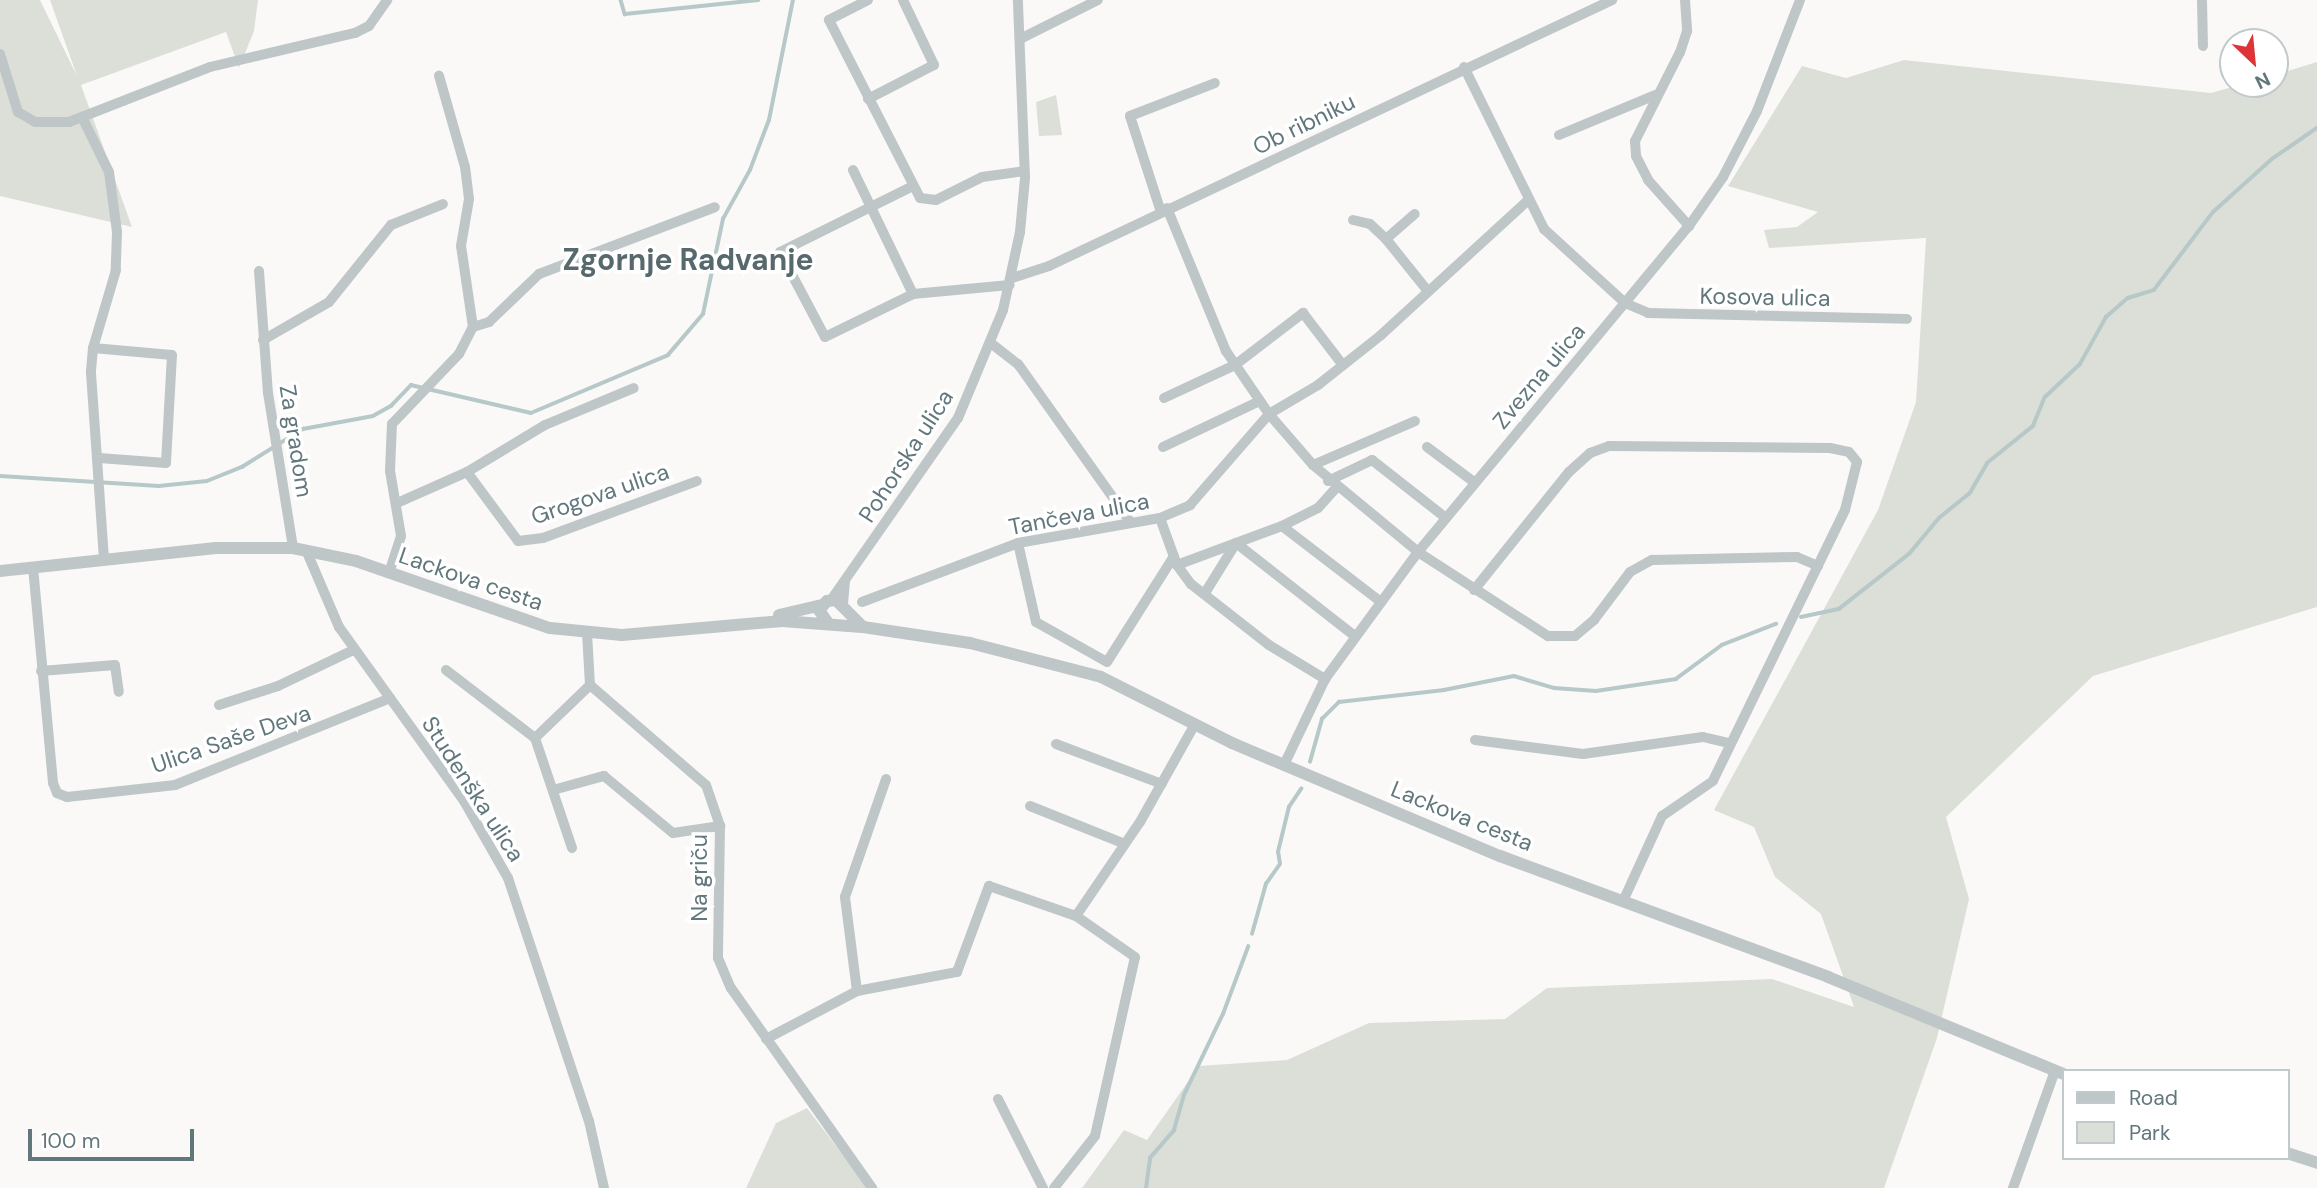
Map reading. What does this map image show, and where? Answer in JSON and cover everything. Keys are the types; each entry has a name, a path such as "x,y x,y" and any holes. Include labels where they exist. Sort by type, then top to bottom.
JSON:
{"street":[{"path":"0,54 18,112 35,122 57,124 83,119 211,67 355,33 381,14 387,0"},
{"path":"868,0 829,20 911,187 926,201 982,177 1025,171"},
{"path":"868,99 934,65 903,0"},
{"name":"Pohorska ulica","path":"836,605 845,581 951,429 992,344 1011,282 1025,171 1018,0"},
{"path":"1020,39 1098,0"},
{"name":"Ob ribniku","path":"1011,282 1464,67 1612,0"},
{"path":"1685,0 1686,31 1639,127 1636,156 1665,203 1689,226"},
{"name":"Zvezna ulica","path":"1284,765 1325,680 1418,552 1689,226 1723,177 1757,111 1800,0"},
{"path":"2202,0 2203,46"},
{"path":"1464,67 1527,201 1544,229 1625,303"},
{"path":"389,573 401,536 389,432 397,416 459,354 472,327 461,246 469,199 439,76"},
{"path":"1215,83 1130,116 1164,210 1236,365 1269,414 1332,485 1418,552 1474,590 1548,636 1559,638 1575,636 1594,620 1630,572 1652,560 1797,557 1818,566"},
{"path":"1559,135 1655,94"},
{"path":"83,119 109,173 117,232 116,270 93,348 104,559"},
{"path":"853,170 913,294"},
{"path":"911,187 780,252 825,337 913,294 1011,282"},
{"name":"Tančeva ulica","path":"862,602 1018,543 1160,518 1190,505 1269,414 1318,385 1342,363 1381,335 1426,289 1527,201"},
{"path":"263,340 329,302 391,225 443,204"},
{"path":"472,327 489,322 539,274 715,207"},
{"path":"1386,239 1415,214"},
{"path":"1353,220 1370,224 1386,239 1426,289"},
{"name":"Za gradom","path":"260,271 263,340 279,440 278,452 300,549"},
{"name":"Kosova ulica","path":"1625,303 1648,313 1907,319"},
{"path":"1164,398 1236,365 1303,313 1342,363"},
{"path":"992,344 1018,364 1131,523"},
{"path":"93,348 172,355 166,463 99,458"},
{"path":"397,503 467,472 545,425 634,388"},
{"path":"1163,447 1260,401"},
{"path":"1313,465 1415,421"},
{"path":"1474,590 1569,472 1590,453 1609,446 1744,445 1849,452 1857,462 1856,479 1818,566 1713,781 1661,816 1623,901"},
{"path":"1427,447 1474,482"},
{"path":"1018,543 1036,622 1107,662 1176,561 1282,526 1318,508 1332,485 1372,460 1446,518"},
{"name":"Grogova ulica","path":"467,472 518,541 543,538 697,481"},
{"path":"1160,518 1176,561 1205,593 1269,645 1325,680"},
{"path":"1282,526 1381,602"},
{"path":"1205,593 1236,543"},
{"path":"1236,543 1356,637"},
{"name":"Lackova cesta","path":"0,570 216,548 300,549 389,573 509,617 587,633 622,635 730,623 833,623 970,643 1101,677 1284,765 1500,856 1828,977 2059,1072"},
{"name":"Studenška ulica","path":"300,549 353,650 464,801 512,887 589,1121 604,1188"},
{"name":"Ulica Saše Deva","path":"33,567 53,783 57,793 67,797 175,785 390,698"},
{"path":"836,605 833,623 820,616 836,605"},
{"path":"730,623 836,605 863,627"},
{"path":"536,738 590,685 587,633"},
{"path":"219,705 278,686 353,650"},
{"path":"41,671 115,665 119,692"},
{"path":"446,670 536,738 572,848"},
{"name":"Na griču","path":"590,685 706,785 720,826 718,958 731,988 872,1188"},
{"path":"1076,916 1125,844 1195,724"},
{"path":"1475,740 1583,754 1703,737 1730,743"},
{"path":"1056,744 1162,784"},
{"path":"553,790 604,776 673,833 720,826"},
{"path":"857,991 845,897 886,779"},
{"path":"1030,806 1125,844"},
{"path":"766,1039 857,991 957,972 989,886 1076,916 1135,957 1095,1136 1054,1188"},
{"path":"2012,1188 2059,1072"},
{"path":"998,1099 1042,1188"},
{"path":"2289,1154 2317,1163"}],"green space":[{"path":"0,0 40,0 77,76 50,0 258,0 254,31 239,68 226,32 81,85 132,227 0,196"},
{"path":"1904,60 2211,93 2219,91 2219,98 2289,98 2289,71 2317,62 2317,607 2093,676 1946,817 1969,899 1937,1038 1884,1188 1082,1188 1124,1130 1147,1140 1199,1066 1287,1060 1369,1023 1505,1019 1547,988 1772,979 1854,1007 1821,914 1775,877 1754,827 1714,810 1878,510 1916,402 1926,238 1769,248 1764,230 1797,227 1818,212 1728,186 1802,66 1846,78"},
{"path":"1056,95 1062,135 1039,136 1036,102"},
{"path":"807,1108 868,1188 746,1188 776,1123"}],"waterway":[{"path":"621,0 625,14 758,0"},
{"path":"0,476 159,486 207,481 242,467 303,429 373,416 391,406 411,385 531,413 668,355 703,314 723,219 750,170 769,120 793,0"},
{"path":"1801,617 1839,609 1909,554 1939,518 1970,493 1987,463 2033,426 2045,397 2080,364 2106,317 2128,298 2154,290 2213,212 2272,159 2317,128"},
{"path":"1310,762 1322,719 1339,702 1444,690 1514,676 1554,688 1596,691 1676,679 1722,645 1776,624"},
{"path":"1252,934 1266,884 1280,864 1278,852 1289,807 1301,789"},
{"path":"1146,1188 1150,1158 1174,1130 1184,1095 1223,1014 1248,947"}],"district":[{"name":"Zgornje Radvanje","path":"688,260"}]}
